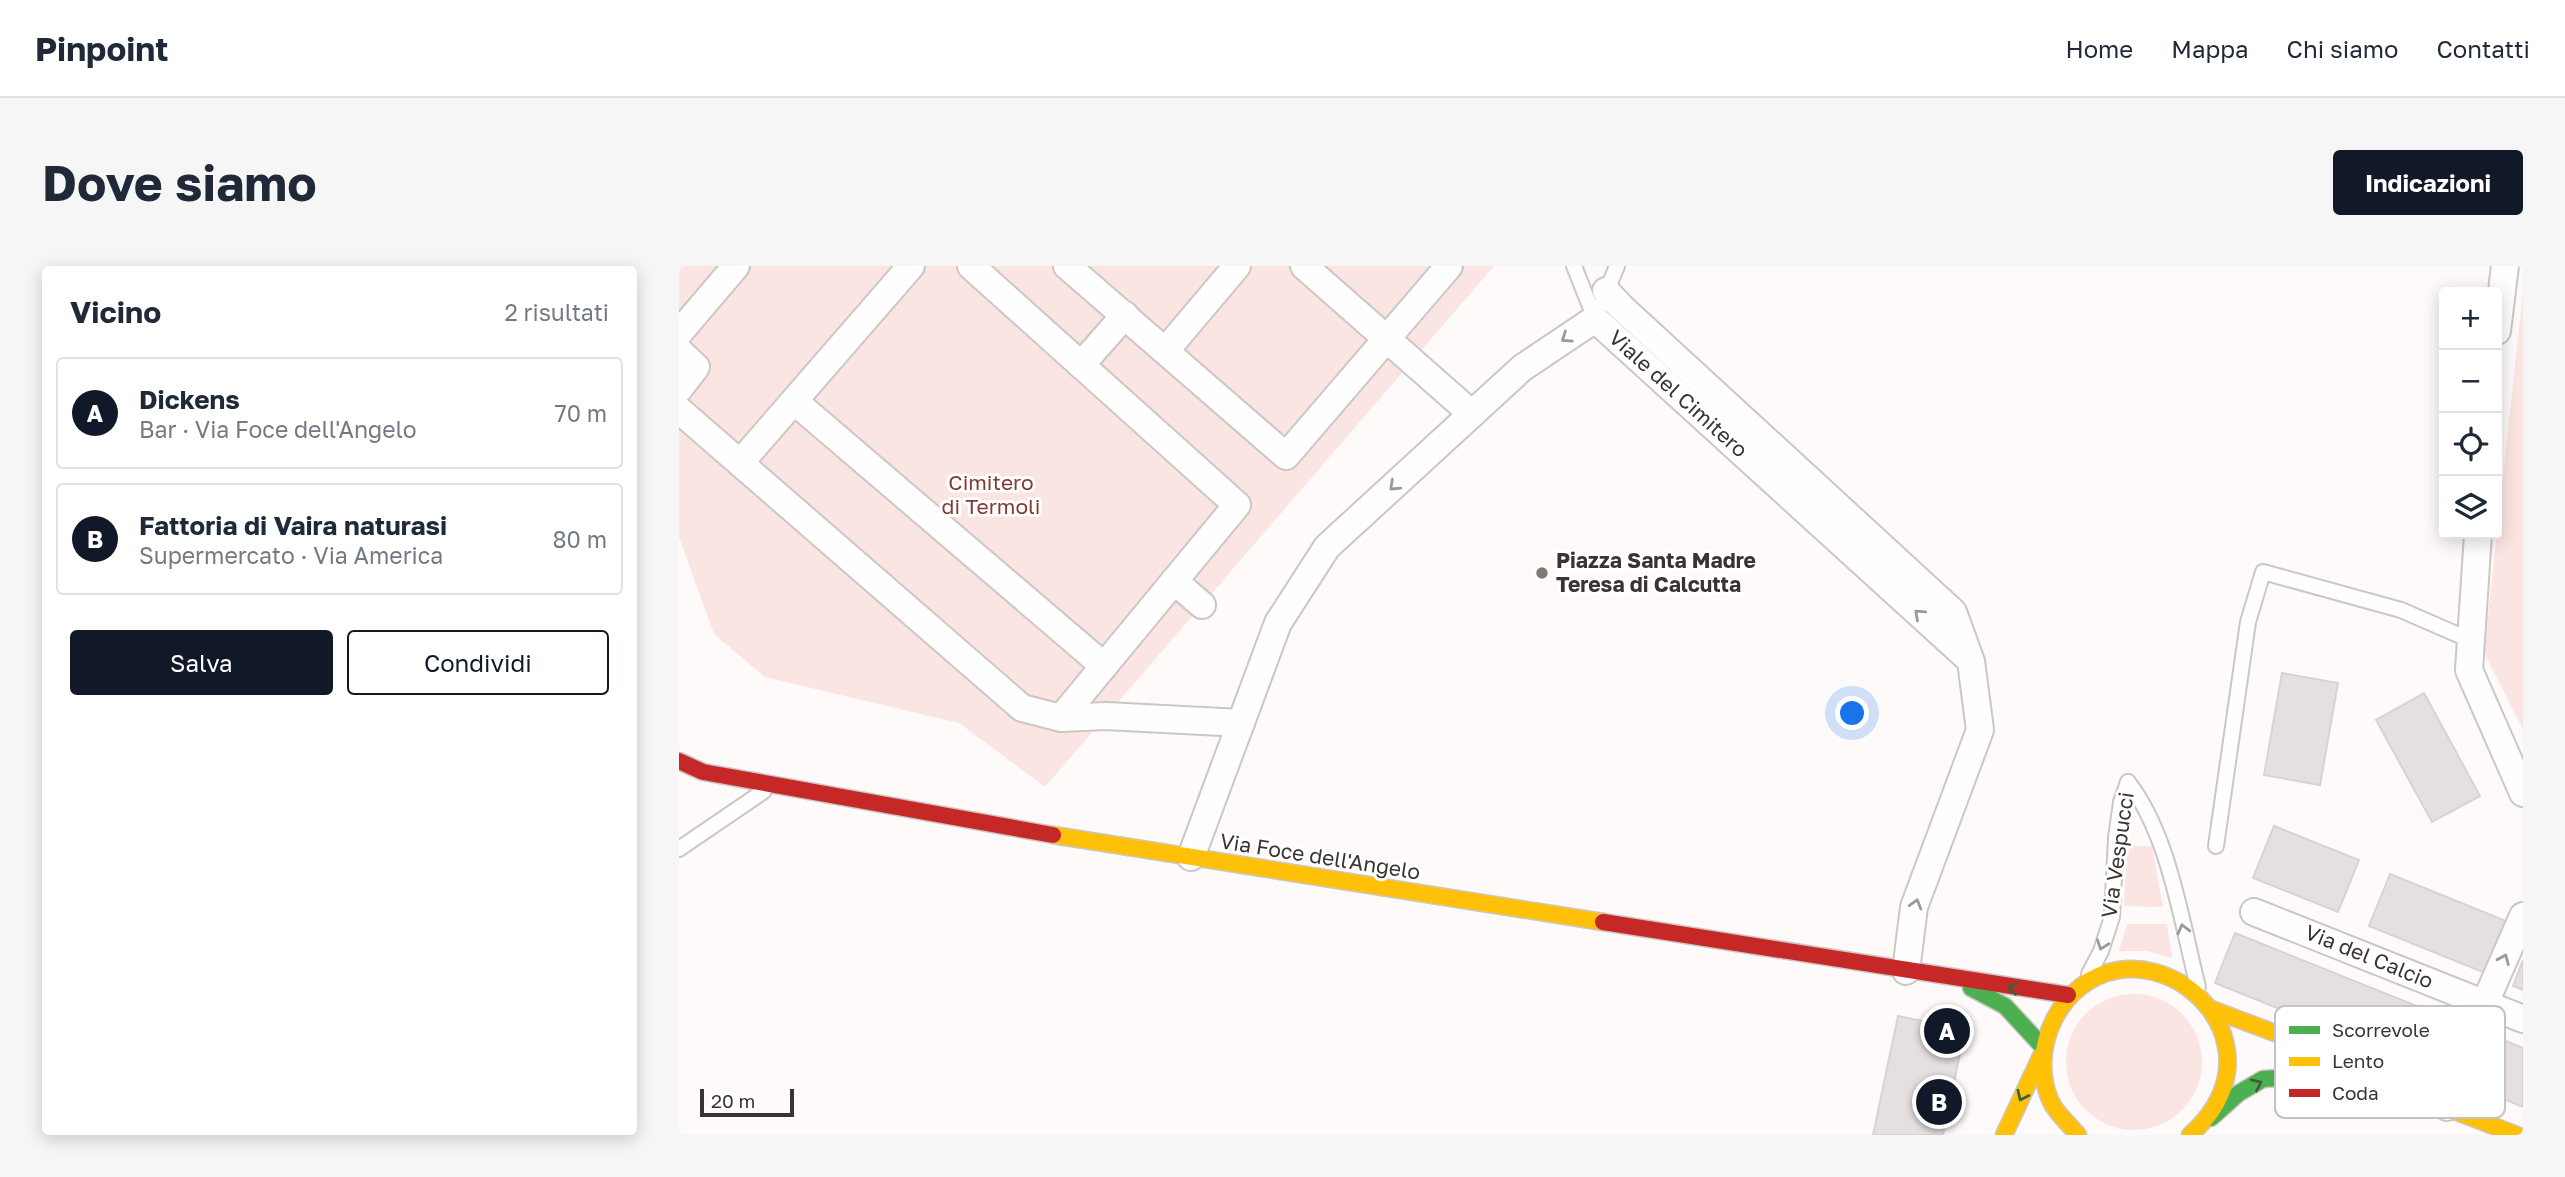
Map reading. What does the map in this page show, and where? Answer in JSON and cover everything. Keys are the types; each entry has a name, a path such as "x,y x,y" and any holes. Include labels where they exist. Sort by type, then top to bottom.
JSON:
{"main road":[{"name":"Via Foce dell'Angelo","path":"679,761 703,772 875,806 1957,981 2069,995"},
{"path":"2004,1135 2042,1051 2052,1017 2069,995 2085,982 2117,970 2146,969 2179,980 2200,996 2211,1009 2226,1043 2227,1076 2221,1095 2202,1130"},
{"name":"Via Foce dell'Angelo","path":"1957,981 2005,1006 2042,1051"},
{"path":"2211,1009 2275,1032"},
{"path":"2042,1051 2043,1080 2048,1097 2061,1118 2078,1135"},
{"path":"2190,1135 2202,1130 2239,1093 2263,1079 2275,1078"},
{"path":"2474,1118 2517,1135"}],"street":[{"path":"679,332 736,266"},
{"path":"740,463 911,266"},
{"path":"971,266 1237,505 1061,718"},
{"path":"1067,266 1286,456 1449,266"},
{"path":"1166,350 1237,266"},
{"path":"1304,266 1472,414"},
{"path":"2502,290 2505,266"},
{"path":"1606,291 1953,612 1971,661 1980,730 1914,906 1906,971"},
{"path":"1081,365 1125,315"},
{"name":"Viale del Cimitero","path":"1191,857 1278,623 1327,547 1522,368 1595,319 1971,661"},
{"path":"679,351 696,367 679,388"},
{"path":"794,401 1104,666"},
{"path":"679,410 1021,708 1061,718 1106,716 1241,723"},
{"path":"2477,539 2469,670 2523,793"},
{"path":"1174,581 1202,606"},
{"name":"Via del Calcio","path":"2254,912 2493,1006"},
{"path":"2484,1006 2523,916"},
{"name":"Via del Calcio","path":"2505,1011 2523,1018"}],"lane":[{"path":"1574,266 1595,319"},
{"path":"1595,319 1617,266"},
{"path":"2216,846 2248,622 2263,572 2401,610 2470,640"},
{"name":"Via Vespucci","path":"2085,982 2101,951 2112,917 2116,838 2121,802 2128,782 2141,799 2162,849 2200,996"},
{"path":"679,849 772,785"}],"green space":[{"name":"Cimitero di Termoli","path":"679,266 1494,266 1045,787 959,723 765,677 714,634 679,537"},
{"path":"2523,291 2523,729 2484,653 2496,539 2502,539 2502,486"},
{"path":"2127,846 2152,846 2163,907 2124,906"},
{"path":"2127,924 2167,924 2172,958 2147,951 2119,951"},
{"path":"2134,994 2160,999 2182,1014 2197,1036 2202,1062 2197,1088 2182,1110 2160,1125 2134,1130 2108,1125 2086,1110 2071,1088 2066,1062 2071,1036 2086,1014 2108,999"}],"building":[{"path":"2282,673 2338,683 2320,785 2264,775"},
{"path":"2424,693 2480,796 2432,822 2376,720"},
{"path":"2274,826 2359,860 2338,912 2253,878"},
{"path":"2390,874 2506,921 2485,973 2369,926"},
{"path":"2235,933 2417,1006 2275,1007 2215,983"},
{"path":"2523,960 2523,990 2513,986"},
{"path":"1898,1016 1965,1030 1943,1135 1873,1135"},
{"path":"2505,1040 2523,1048 2523,1107 2505,1100"}],"traffic: fast":[{"path":"1971,988 2005,1006 2042,1046"},
{"path":"2211,1118 2239,1093 2263,1079 2275,1078"}],"traffic: slow":[{"path":"1053,835 1603,922"},
{"path":"2078,1135 2051,1102 2043,1061 2046,1040 2065,1002 2080,987 2098,976 2119,970 2137,969 2172,978 2187,987 2201,999 2221,1029 2228,1059 2225,1083 2215,1106 2190,1135"},
{"path":"2211,1009 2275,1033"},
{"path":"2004,1135 2041,1056"},
{"path":"2473,1118 2517,1135"}],"traffic: jam":[{"path":"679,761 703,772 1053,835"},
{"path":"1603,922 2068,995"}],"place":[{"name":"Piazza Santa Madre Teresa di Calcutta","path":"1542,573"},
{"name":"Dickens","path":"1947,1031"},
{"name":"Fattoria di Vaira naturasi","path":"1939,1102"}]}
